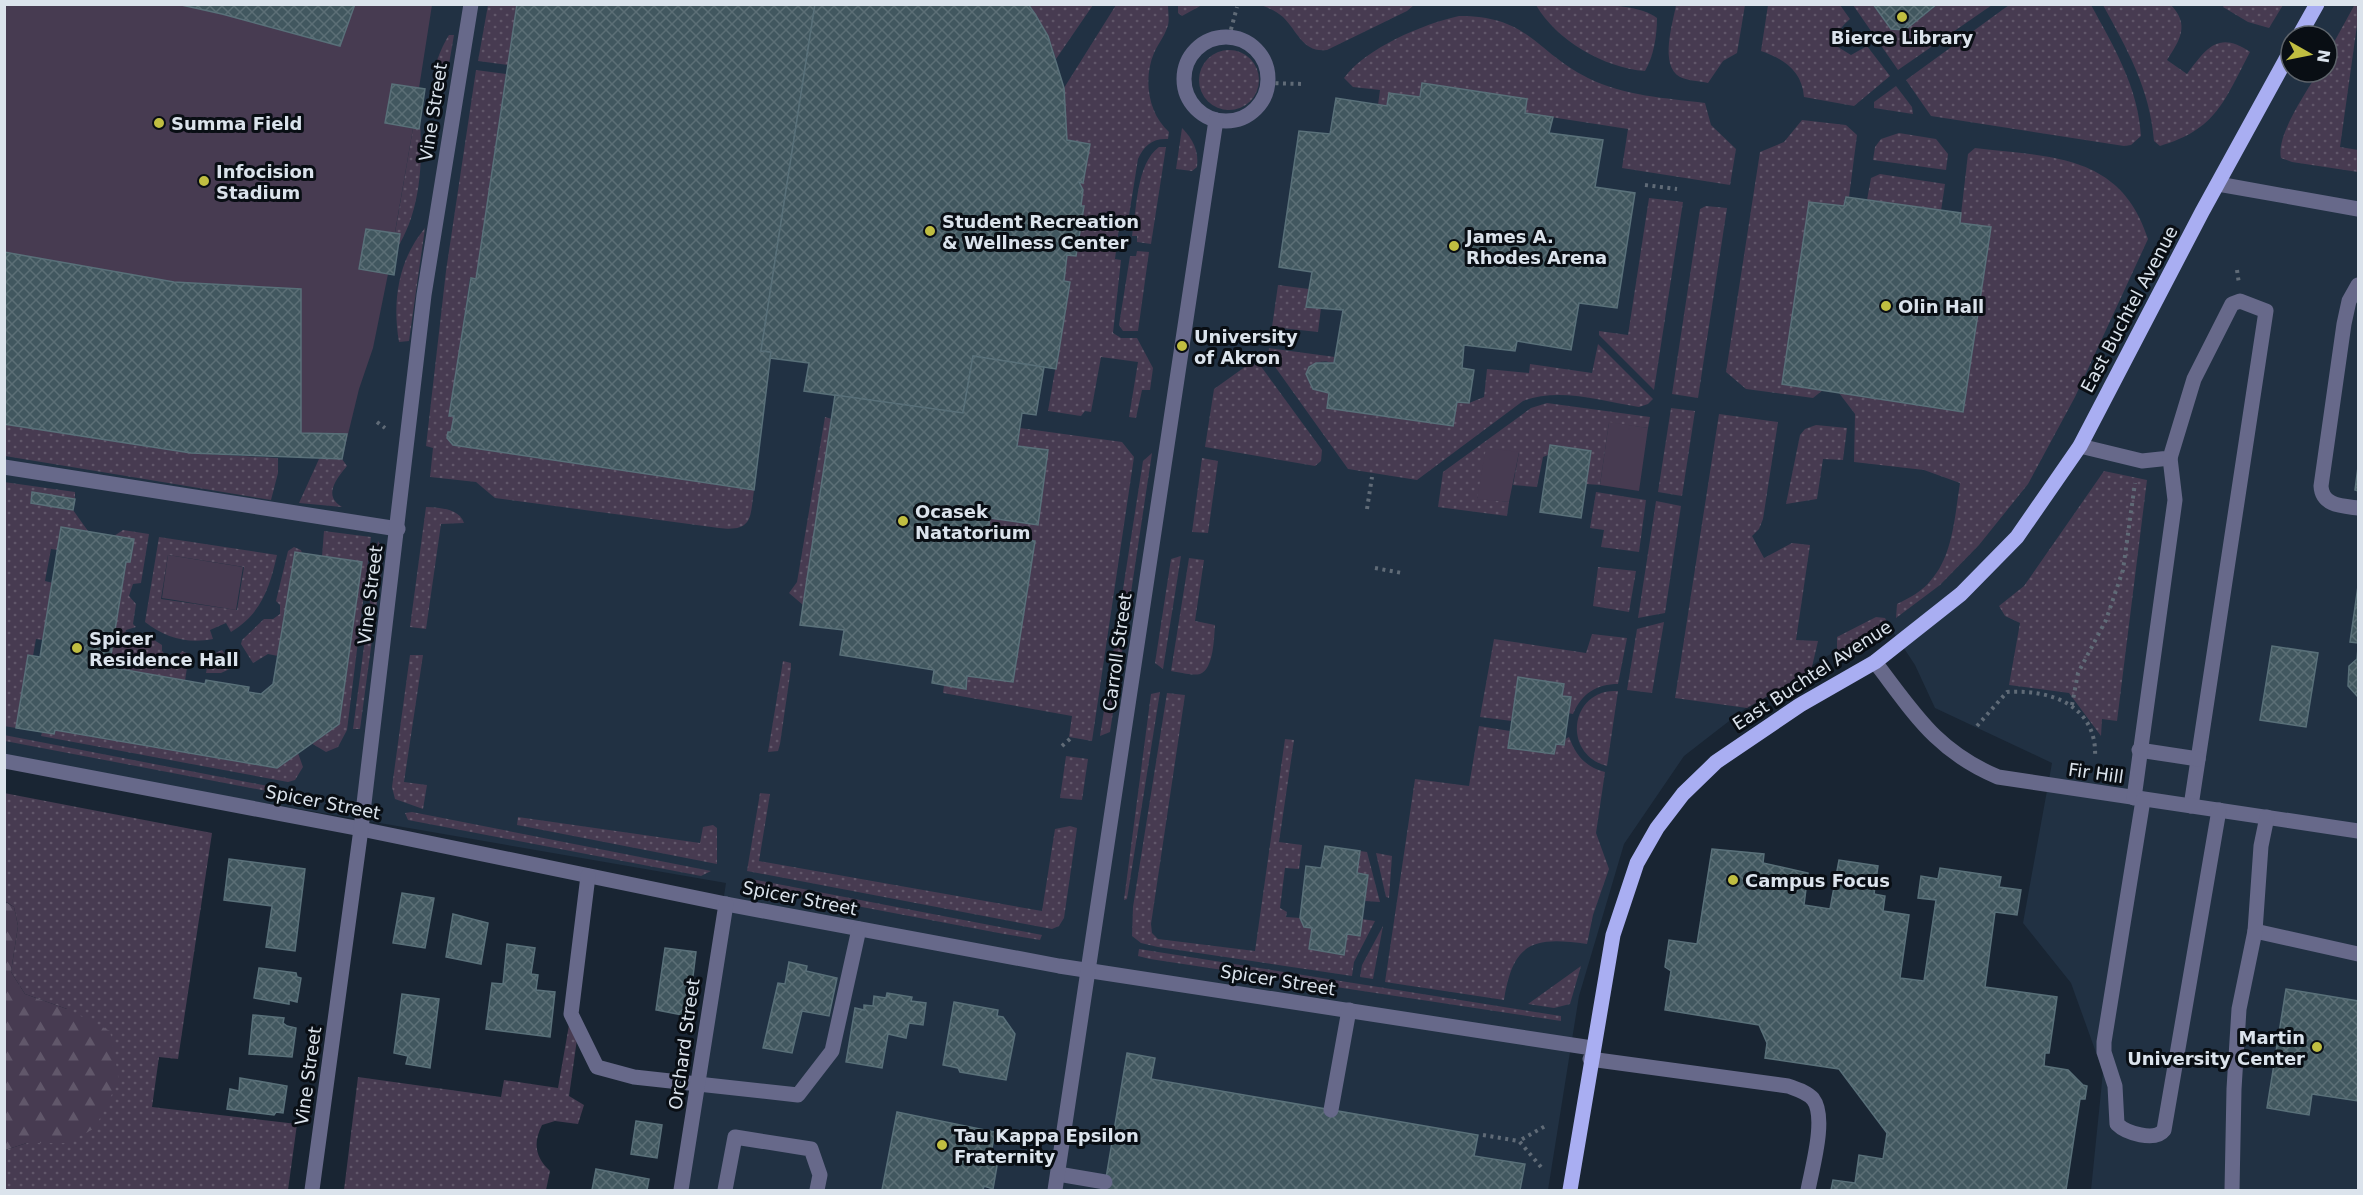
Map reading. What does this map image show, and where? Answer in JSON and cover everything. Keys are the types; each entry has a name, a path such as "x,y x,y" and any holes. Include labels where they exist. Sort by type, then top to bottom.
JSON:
{"main road":[{"path":"2306,24 2317,4"},
{"name":"East Buchtel Avenue","path":"1570,1191 1612,935 1637,863 1657,828 1683,794 1716,762 1758,732 1875,662 1943,610 1994,562 2042,504 2080,446 2217,184 2279,72"}],"street":[{"name":"Vine Street","path":"312,1191 361,829 424,295 471,4"},
{"path":"1229,37 1242,40 1257,51 1266,66 1268,83 1262,101 1255,109 1237,119 1216,120 1193,105 1186,86 1187,66 1193,54 1203,44 1215,38 1229,37"},
{"name":"Carroll Street","path":"1055,1191 1216,120"},
{"path":"2217,184 2358,209"},
{"path":"2358,285 2349,301 2344,324 2321,486 2322,496 2327,502 2358,508"},
{"path":"2191,806 2267,315 2263,308 2240,301 2232,304 2194,379 2170,458 2175,500 2139,750 2139,799 2104,1052 2115,1086 2117,1124 2124,1130 2152,1137 2162,1134 2164,1130 2219,810"},
{"path":"2080,446 2142,461 2170,458"},
{"path":"4,467 398,529"},
{"name":"Fir Hill","path":"1875,662 1929,732 1944,747 1980,769 2016,782 2358,831"},
{"path":"2139,750 2198,759"},
{"name":"Spicer Street","path":"4,760 361,829 726,904 1088,971 1349,1011 1788,1086 1812,1096 1819,1109 1808,1191"},
{"path":"2232,1191 2234,1089 2239,1009 2255,931 2261,846 2267,817"},
{"path":"588,876 571,1014 597,1066 634,1077 798,1095 832,1051 859,929"},
{"name":"Orchard Street","path":"681,1191 726,904"},
{"path":"2255,931 2358,954"},
{"path":"1331,1110 1349,1011"},
{"path":"725,1191 735,1137 811,1149 819,1175 817,1191"},
{"path":"1058,1174 1105,1182"}],"path":[{"path":"1229,37 1237,7"},
{"path":"1268,83 1303,84"},
{"path":"1645,185 1677,189"},
{"path":"377,422 385,428"},
{"path":"1367,509 1372,477"},
{"path":"2072,705 2078,673 2106,620 2123,570 2135,483"},
{"path":"1375,568 1402,573"},
{"path":"1977,726 2007,692 2057,697 2072,705 2086,722 2093,737 2095,758"},
{"path":"1062,746 1070,739"},
{"path":"1483,1135 1519,1141 1547,1125"},
{"path":"1519,1141 1541,1167"}],"shaded area":[{"name":"University of Akron","path":"4,5 2358,5 2358,1190 2091,1190 2103,1072 2071,983 2023,923 2052,763 1935,708 1915,665 1886,621 1764,694 1684,756 1624,844 1579,996 1548,1190 678,1190 726,883 5,758"}],"green space":[{"path":"1178,4 1202,5 1182,16 1178,13"},
{"path":"1414,4 1407,11 1327,50 1319,50 1306,45 1281,15 1261,5"},
{"path":"1599,4 1633,8 1657,18 1651,59 1645,71 1613,64 1583,50 1556,30 1536,5"},
{"path":"2225,4 2283,5 2269,28 2248,22 2223,7"},
{"path":"2355,4 2358,5 2340,147 2358,150 2358,172 2292,162 2281,158 2287,126 2311,84 2339,84 2339,33"},
{"name":"Infocision Stadium","path":"4,5 432,5 419,88 425,89 419,129 413,128 395,232 400,234 394,275 388,274 373,348 359,389 342,459 191,453 5,424"},
{"path":"488,5 517,5 508,65 478,61"},
{"path":"1028,5 1093,5 1056,59 1048,36"},
{"path":"1116,5 1168,5 1169,17 1166,31 1154,53 1148,84 1152,106 1169,132 1168,139 1150,143 1138,159 1127,228 1119,228 1115,259 1121,260 1113,333 1121,338 1137,338 1153,368 1150,390 1142,390 1136,418 1129,417 1138,362 1101,357 1091,412 1085,411 1081,416 1048,411 1070,283 1064,281 1067,255 1076,255 1084,207 1081,206 1079,182 1083,183 1089,144 1067,140 1064,88"},
{"path":"1676,5 1745,5 1737,53 1723,61 1708,83 1680,77 1670,63 1670,33"},
{"path":"1768,5 1840,5 1850,19 1837,38 1838,47 1851,55 1867,46 1890,76 1854,106 1804,97 1803,88 1796,73 1784,62 1761,51"},
{"path":"1853,5 1873,5 1891,29 1905,30 1937,5 1992,5 1898,70"},
{"path":"2009,5 2091,5 2124,68 2135,101 2141,136 2131,145 2124,146 1931,116 1906,80"},
{"path":"2103,5 2171,5 2177,12 2182,26 2176,46 2167,60 2187,74 2200,57 2214,45 2229,43 2250,52 2225,99 2207,122 2179,139 2160,146 2154,141 2148,104 2136,70"},
{"path":"1459,16 1483,18 1517,28 1570,68 1616,89 1705,103 1711,125 1736,149 1730,185 1622,168 1628,129 1525,113 1527,99 1422,83 1420,97 1390,93 1387,106 1378,105 1380,90 1353,87 1344,78 1354,67 1381,47 1413,31"},
{"path":"449,35 454,35 445,87 436,90 434,70"},
{"path":"1229,50 1250,59 1259,80 1250,101 1229,110 1208,101 1199,80 1208,59"},
{"path":"476,70 506,74 476,279 470,278 450,416 454,416 451,432 448,432 447,438 453,445 754,490 750,515 744,525 730,529 719,528 495,498 476,482 430,477 433,448 426,446 446,271"},
{"path":"1896,86 1912,107 1913,114 1874,108 1874,102"},
{"path":"1802,120 1846,125 1857,135 1849,197 1845,197 1844,206 1809,202 1782,384 1823,390 1813,398 1746,389 1726,372 1760,152 1784,142"},
{"path":"420,123 421,154 416,202 399,245 400,234 395,233 413,128"},
{"path":"1182,128 1189,136 1196,151 1197,167 1192,171 1176,169"},
{"path":"1899,133 1936,139 1948,154 1946,170 1873,160 1875,147 1881,139"},
{"path":"1159,147 1166,147 1151,244 1137,242 1137,236 1132,236 1139,188 1146,164"},
{"path":"1975,148 2055,158 2101,175 2120,190 2136,211 2148,239 2075,397 2028,484 1979,545 1940,585 1896,618 1897,604 1924,588 1944,559 1952,534 1960,483 1924,470 1854,462 1855,414 1839,393 1963,412 1991,228 1960,223 1968,154"},
{"path":"1880,174 1945,184 1941,211 1867,200 1871,178"},
{"path":"1649,198 1683,202 1654,390 1599,335 1599,331 1628,335"},
{"path":"1706,206 1727,208 1698,398 1672,394 1700,209"},
{"path":"425,228 409,341 399,342 396,312 399,282 409,254"},
{"path":"1137,251 1149,252 1138,331 1123,331 1119,325 1130,256 1136,256"},
{"path":"1278,285 1309,289 1306,306 1321,308 1318,332 1272,327"},
{"path":"1598,344 1653,399 1648,404 1639,407 1566,395 1551,395 1523,401 1417,480 1348,469 1268,357 1269,348 1335,357 1334,363 1317,362 1306,374 1313,389 1329,393 1328,408 1453,426 1457,402 1469,403 1484,397 1487,369 1529,373 1530,364 1592,373"},
{"path":"1249,364 1260,365 1322,450 1321,461 1315,466 1205,447 1214,389"},
{"path":"1547,403 1650,417 1648,428 1609,423 1600,485 1586,484 1591,451 1550,446 1548,455 1543,457 1537,487 1513,485 1519,452 1477,498 1509,502 1507,516 1438,507 1443,472 1531,408"},
{"path":"1671,408 1695,411 1682,496 1658,492"},
{"path":"1719,414 1778,422 1763,519 1759,529 1752,536 1764,558 1792,543 1810,545 1796,640 1818,641 1811,671 1747,708 1675,698"},
{"path":"825,417 832,419 803,605 789,593 797,582"},
{"path":"1609,422 1648,428 1639,491 1600,485"},
{"path":"4,424 191,453 278,458 278,473 271,500 5,456"},
{"path":"1816,425 1847,428 1843,460 1823,459 1817,499 1786,504 1800,435 1805,429"},
{"path":"1020,428 1122,442 1134,457 1092,741 1069,737 1072,716 943,693 944,685 966,688 967,676 1013,682 1035,541 988,533 990,518 1038,524 1048,451 1017,446"},
{"path":"1486,448 1519,452 1509,502 1477,499"},
{"path":"1152,453 1110,732 1100,736 1143,461"},
{"path":"1202,458 1218,461 1208,533 1192,532"},
{"path":"319,459 342,459 347,466 339,476 332,493 336,503 342,507 299,503"},
{"path":"2104,471 2147,480 2117,721 2102,719 2101,736 2069,693 2009,685 2020,623 2005,616 1999,606 2024,586"},
{"path":"4,482 75,492 75,499 33,492 31,503 73,510 88,531 62,527 58,550 51,549 45,581 53,583 43,640 36,639 33,656 28,656 16,728 4,726"},
{"path":"1596,492 1646,500 1639,552 1601,547 1604,530 1590,528"},
{"path":"1656,501 1681,506 1665,613 1638,618"},
{"path":"426,507 458,514 464,523 441,524 426,629 410,627"},
{"path":"123,530 149,534 141,583 133,584 129,596 136,604 133,624 136,627 126,630 124,638 127,645 139,646 143,633 162,645 162,651 168,657 177,657 182,651 189,654 185,681 109,667 126,562 130,562 134,539 114,536"},
{"path":"324,531 371,537 347,730 338,747 326,752 311,743 362,562 322,556"},
{"path":"159,537 277,555 263,599 250,617 231,632 226,623 210,630 213,639 186,640 169,636 145,622","holes":["168,555 244,567 237,610 161,599"]},
{"path":"378,541 383,549 383,558 360,729 353,729"},
{"path":"294,547 302,553 295,552 278,656 268,654 253,663 241,644 242,640 264,619 273,619 280,614 280,605 276,601 288,551"},
{"path":"168,555 243,567 236,610 162,598"},
{"path":"1181,556 1163,669 1155,663 1171,559"},
{"path":"1189,558 1204,560 1195,621 1215,625 1211,659 1205,671 1200,674 1171,671"},
{"path":"1598,567 1636,571 1629,612 1593,606"},
{"path":"1876,617 1885,618 1888,624 1837,655 1837,637"},
{"path":"1664,622 1652,693 1627,690 1637,629"},
{"path":"1592,634 1627,638 1618,684 1610,684 1591,691 1581,700 1573,714 1568,713 1571,697 1562,696 1564,684 1518,678 1512,721 1480,717 1494,639 1586,653"},
{"path":"222,650 234,667 221,673 206,673 209,656"},
{"path":"410,655 423,655 404,782 427,785 423,809 395,799 392,787"},
{"path":"783,661 791,663 791,668 780,744 778,751 768,752"},
{"path":"1618,691 1607,766 1592,759 1583,749 1578,736 1577,723 1581,710 1590,700 1602,693"},
{"path":"1160,692 1127,899 1124,900 1151,694"},
{"path":"1167,693 1185,695 1151,924 1152,933 1158,939 1255,951 1285,739 1294,740 1279,842 1302,845 1299,869 1285,868 1280,908 1287,912 1286,917 1300,918 1304,927 1312,928 1309,949 1344,955 1347,934 1360,935 1362,919 1375,921 1354,962 1352,976 1158,947 1141,943 1132,936 1133,907"},
{"path":"1479,726 1510,731 1508,748 1553,754 1556,744 1569,737 1582,760 1605,772 1596,833 1609,869 1593,915 1587,944 1552,941 1528,948 1513,966 1504,1000 1385,982 1415,779 1469,786"},
{"path":"55,730 277,768 298,753 303,767 295,780 288,782 41,736 42,732"},
{"path":"4,735 268,786 267,791 5,741"},
{"path":"1066,756 1088,759 1082,800 1060,798"},
{"path":"4,793 212,833 178,1059 159,1057 152,1107 297,1124 288,1190 5,1190 5,1150 27,1143 67,1143 67,1009 25,994 11,972 18,926 14,907 5,901"},
{"path":"760,793 770,794 759,861 1042,911 1055,829 1070,826 1077,828 1064,918 1059,926 1052,929 747,871"},
{"path":"412,812 711,871 701,876 408,820 405,813"},
{"path":"518,817 700,843 703,827 713,825 717,828 717,864 517,825"},
{"path":"1360,851 1367,852 1380,902 1365,901 1368,875 1357,873"},
{"path":"1376,853 1392,856 1389,898 1386,897"},
{"path":"746,878 1042,935 1040,940 1004,934 751,886 745,881"},
{"path":"4,901 14,907 18,926 11,972 25,994 67,1009 110,1031 119,1080 95,1128 67,1143 27,1143 5,1150"},
{"path":"1383,926 1373,979 1360,977 1362,965"},
{"path":"1139,949 1561,1016 1561,1021 1150,959 1138,956"},
{"path":"1581,966 1570,1004 1554,1008 1528,1004"},
{"path":"569,1025 578,1032 569,1096 584,1105 578,1124 555,1121 542,1125 537,1138 537,1150 541,1160 550,1171 546,1190 344,1190 358,1077 501,1097 504,1080 558,1088"}],"building":[{"path":"177,4 355,4 340,46"},
{"path":"517,4 815,4 761,351 771,352 754,490 453,445 447,438 448,432 451,432 454,416 449,416 471,278 476,279"},
{"name":"Student Recreation & Wellness Center","path":"815,4 1028,4 1035,14 1048,36 1064,88 1067,140 1090,144 1083,183 1079,182 1083,190 1081,206 1084,206 1076,256 1067,255 1064,281 1070,282 1056,369 973,356 963,413 804,391 809,363 770,358 771,352 761,351"},
{"name":"Bierce Library","path":"1873,4 1937,4 1905,30 1891,29"},
{"name":"James A. Rhodes Arena","path":"1422,83 1527,99 1525,113 1553,117 1549,133 1603,140 1595,187 1635,193 1617,308 1579,303 1571,350 1517,341 1515,351 1464,345 1462,368 1474,370 1469,403 1457,402 1453,426 1327,408 1329,393 1313,389 1306,374 1309,367 1316,363 1334,363 1343,310 1306,307 1312,272 1279,267 1299,131 1330,134 1336,98 1387,106 1389,93 1420,97"},
{"path":"392,84 425,89 419,129 385,123"},
{"name":"Olin Hall","path":"1846,197 1961,213 1960,223 1991,227 1963,412 1782,384 1809,202 1844,206"},
{"path":"366,229 400,234 394,275 359,269"},
{"path":"4,252 174,282 301,289 301,433 347,434 342,459 191,453 4,424"},
{"name":"Ocasek Natatorium","path":"973,356 1044,367 1036,415 1022,413 1017,446 1048,450 1038,525 990,518 988,533 1035,541 1013,682 967,676 966,689 932,683 934,670 840,655 844,630 800,625 835,395 963,413"},
{"path":"1550,445 1591,451 1581,518 1540,512"},
{"path":"2358,467 2358,491 2355,490"},
{"path":"32,492 75,499 73,510 31,503"},
{"name":"Spicer Residence Hall","path":"61,527 134,539 130,562 126,562 109,667 205,684 206,680 249,687 248,692 261,694 273,684 295,552 362,562 339,724 277,768 55,730 54,734 16,728 28,655 40,657"},
{"path":"2358,586 2358,643 2350,642"},
{"path":"2272,646 2318,653 2306,727 2260,720"},
{"path":"2358,648 2358,697 2348,686 2349,666 2357,659"},
{"path":"1518,677 1564,684 1562,696 1571,697 1564,745 1556,744 1554,754 1508,748"},
{"path":"1325,846 1360,851 1357,873 1368,875 1360,936 1347,934 1344,955 1309,949 1312,928 1304,927 1300,918 1306,866 1321,868"},
{"path":"1712,849 1764,854 1763,863 1808,873 1804,905 1830,909 1839,860 1878,866 1874,894 1885,896 1883,911 1909,915 1900,978 1924,981 1936,900 1918,898 1921,876 1938,879 1940,868 2001,877 1999,887 2021,890 2017,915 1995,912 1985,987 2057,997 2049,1053 2045,1053 2044,1066 2068,1070 2083,1085 2087,1086 2085,1099 2080,1099 2066,1190 1831,1190 1833,1180 1855,1183 1859,1155 1883,1159 1887,1133 1839,1069 1765,1058 1767,1043 1759,1025 1665,1010 1671,971 1665,967 1669,940 1697,944"},
{"path":"229,859 305,869 295,951 266,947 272,906 224,900"},
{"path":"402,893 434,898 425,948 393,943"},
{"path":"453,914 488,923 481,964 446,957"},
{"path":"507,944 535,948 531,974 538,975 536,990 555,992 550,1037 486,1029 492,983 503,984"},
{"path":"665,948 696,952 688,1016 656,1010"},
{"path":"789,962 807,966 806,971 837,978 829,1016 802,1011 792,1053 763,1048 778,983 785,984"},
{"path":"259,968 296,973 297,977 301,978 297,1002 289,1000 289,1004 254,998"},
{"name":"Martin University Center","path":"2286,989 2358,1001 2358,1101 2312,1094 2309,1115 2267,1108"},
{"path":"887,993 912,997 911,1001 926,1003 923,1025 909,1023 906,1038 888,1034 882,1068 846,1062 855,1008 864,1010 864,1005 873,1006 874,996 886,998"},
{"path":"402,994 439,999 430,1068 406,1064 408,1056 394,1053"},
{"path":"954,1002 998,1010 997,1016 1003,1017 1015,1034 1006,1080 960,1072 958,1068 943,1065"},
{"path":"253,1015 284,1018 283,1023 296,1028 292,1057 249,1054"},
{"path":"1127,1053 1155,1058 1151,1079 1478,1135 1474,1156 1525,1164 1520,1190 1104,1190"},
{"path":"240,1078 287,1086 283,1113 276,1112 274,1115 227,1109 230,1089 239,1091"},
{"name":"Tau Kappa Epsilon Fraternity","path":"897,1112 995,1132 990,1158 998,1160 993,1189 984,1186 983,1190 882,1190"},
{"path":"636,1121 662,1125 657,1158 631,1154"},
{"path":"596,1169 649,1179 647,1190 592,1190"}],"place":[{"name":"Bierce Library","path":"1902,17"},
{"name":"Summa Field","path":"159,123"},
{"name":"Infocision Stadium","path":"204,181"},
{"name":"Student Recreation & Wellness Center","path":"930,231"},
{"name":"James A. Rhodes Arena","path":"1454,246"},
{"name":"Olin Hall","path":"1886,306"},
{"name":"University of Akron","path":"1182,346"},
{"name":"Ocasek Natatorium","path":"903,521"},
{"name":"Spicer Residence Hall","path":"77,648"},
{"name":"Campus Focus","path":"1733,880"},
{"name":"Martin University Center","path":"2317,1047"},
{"name":"Tau Kappa Epsilon Fraternity","path":"942,1145"}]}
